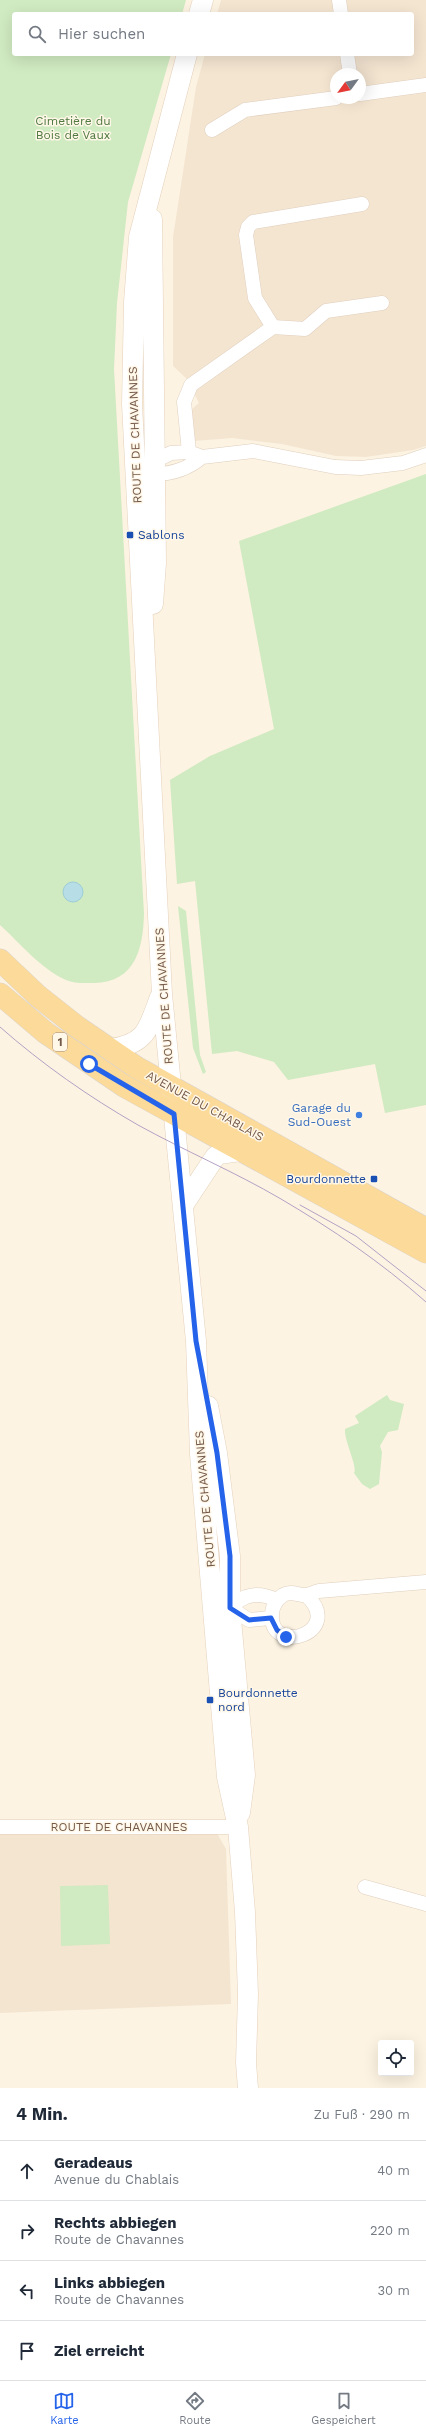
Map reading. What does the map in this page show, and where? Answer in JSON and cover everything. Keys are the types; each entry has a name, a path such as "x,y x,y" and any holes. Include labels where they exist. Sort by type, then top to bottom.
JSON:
{"main road":[{"path":"200,12 203,0"},
{"name":"ROUTE DE CHAVANNES","path":"149,565 133,412 134,302 139,237 151,199 173,102 186,56"},
{"name":"ROUTE DE CHAVANNES","path":"151,199 155,436 161,466 149,565 145,650 157,900 162,994 170,1086 184,1204 196,1341 200,1454 222,1609 227,1777 238,1827 245,1912 248,1994 246,2063 248,2088"},
{"name":"AVENUE DU CHABLAIS","path":"0,960 38,996 110,1049 170,1086 426,1229"},
{"name":"AVENUE DU CHABLAIS","path":"0,994 46,1033 89,1064 240,1151 426,1252"},
{"path":"110,1049 126,1047 138,1041 146,1034 162,994"},
{"path":"184,1204 219,1154 240,1151"}],"street":[{"path":"339,0 341,12"},
{"path":"347,56 349,68"},
{"path":"366,93 426,85"},
{"path":"212,130 245,110 330,99"},
{"path":"273,327 255,298 246,235 248,227 253,222 362,204"},
{"name":"ROUTE DE CHAVANNES","path":"134,302 142,337 144,456 161,466"},
{"path":"195,454 184,402 191,384 273,327 304,329 326,311 382,303"},
{"path":"161,466 195,454 253,451 335,467 361,468 403,463 426,455"},
{"path":"306,1595 318,1591 426,1582"},
{"path":"295,1592 306,1595 313,1602 317,1610 316,1622 312,1630 300,1638 286,1637 277,1630 271,1618 272,1609 277,1600 285,1594 295,1592"},
{"path":"222,1609 246,1597 267,1596 277,1600"},
{"path":"222,1609 249,1620 271,1618"},
{"name":"ROUTE DE CHAVANNES","path":"0,1827 238,1827"},
{"path":"365,1888 426,1904"}],"shaded area":[{"path":"221,0 426,0 426,446 413,450 366,457 336,456 282,444 232,438 194,441 190,416 193,408 199,403 186,378 173,366 173,237 196,87 204,56 414,56 414,12 218,12"},
{"path":"0,1821 210,1821 226,1849 231,2004 0,2013"}],"green space":[{"name":"Cimetière du Bois de Vaux","path":"0,0 186,0 183,12 12,12 12,56 170,56 128,202 117,303 114,369 144,914 142,939 139,951 134,961 128,970 119,977 108,981 80,983 66,980 39,963 0,925"},
{"path":"426,474 426,1105 385,1113 375,1064 288,1080 274,1062 237,1051 212,1054 195,881 177,884 170,780 210,756 274,729 239,541"},
{"path":"178,906 186,911 200,1055 206,1072 203,1074 193,1048"},
{"path":"387,1395 390,1400 404,1404 398,1430 388,1432 380,1446 382,1452 379,1484 370,1489 362,1484 354,1473 354,1465 345,1434 345,1429 359,1423 355,1416"},
{"path":"108,1885 110,1944 61,1946 60,1886"}],"water":[{"path":"73,882 80,885 83,892 80,899 73,902 66,899 63,892 66,885"}],"tram line":[{"path":"0,1027 49,1067 120,1114 156,1135 264,1189 319,1222 392,1273 426,1302"},
{"path":"300,1205 356,1236 426,1291"}],"place":[{"name":"Sablons","path":"130,535"},
{"name":"Garage du Sud-Ouest","path":"359,1115"},
{"name":"Bourdonnette","path":"374,1179"},
{"name":"Bourdonnette nord","path":"210,1700"}],"route":[{"path":"89,1064 124,1086 174,1114 183,1192 196,1341 217,1453 230,1556 230,1608 249,1620 271,1618 277,1630 286,1637"}]}
